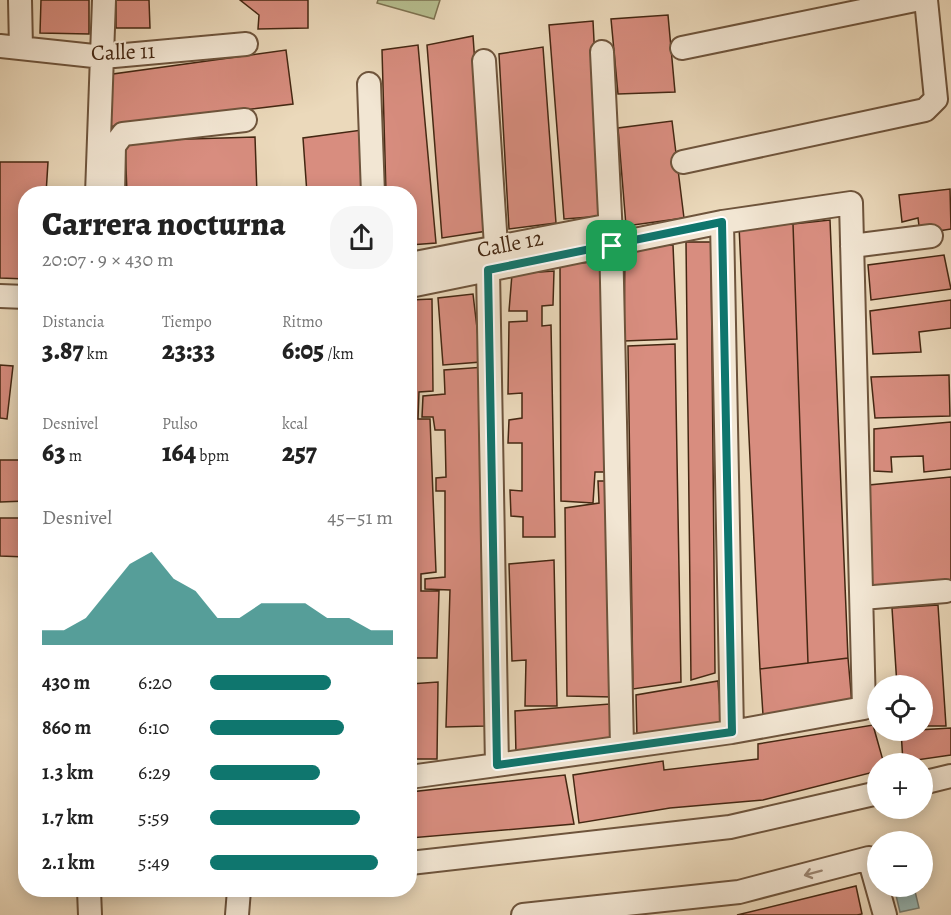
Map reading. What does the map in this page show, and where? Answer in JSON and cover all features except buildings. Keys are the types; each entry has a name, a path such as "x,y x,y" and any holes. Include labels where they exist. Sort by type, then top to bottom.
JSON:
{"street":[{"path":"10,47 20,0"},
{"path":"97,186 104,0"},
{"path":"682,48 915,0"},
{"path":"683,162 925,110 933,105 936,99 926,0"},
{"name":"Calle 11","path":"10,47 103,57 246,44"},
{"path":"603,52 611,236 622,747"},
{"path":"484,61 496,246"},
{"path":"369,84 373,186"},
{"path":"113,186 114,146 123,134 245,120"},
{"path":"417,285 488,270 611,236 851,203 864,708 732,732 417,776"},
{"path":"722,222 732,732"},
{"name":"Calle 12","path":"417,263 496,246 611,236"},
{"path":"852,246 931,236"},
{"path":"488,270 497,765"},
{"path":"0,296 18,297"},
{"path":"862,598 946,591"},
{"path":"933,780 951,776"},
{"path":"417,862 730,827 867,796"},
{"path":"523,915 739,892 869,858 885,915"},
{"path":"89,897 90,915"},
{"path":"237,915 238,897"}],"green space":[{"path":"378,0 440,0 434,19 377,3"}],"water":[{"path":"896,897 916,897 919,908 900,912"}],"route":[{"path":"722,222 732,732 497,765 488,270 612,246 722,222"}]}
